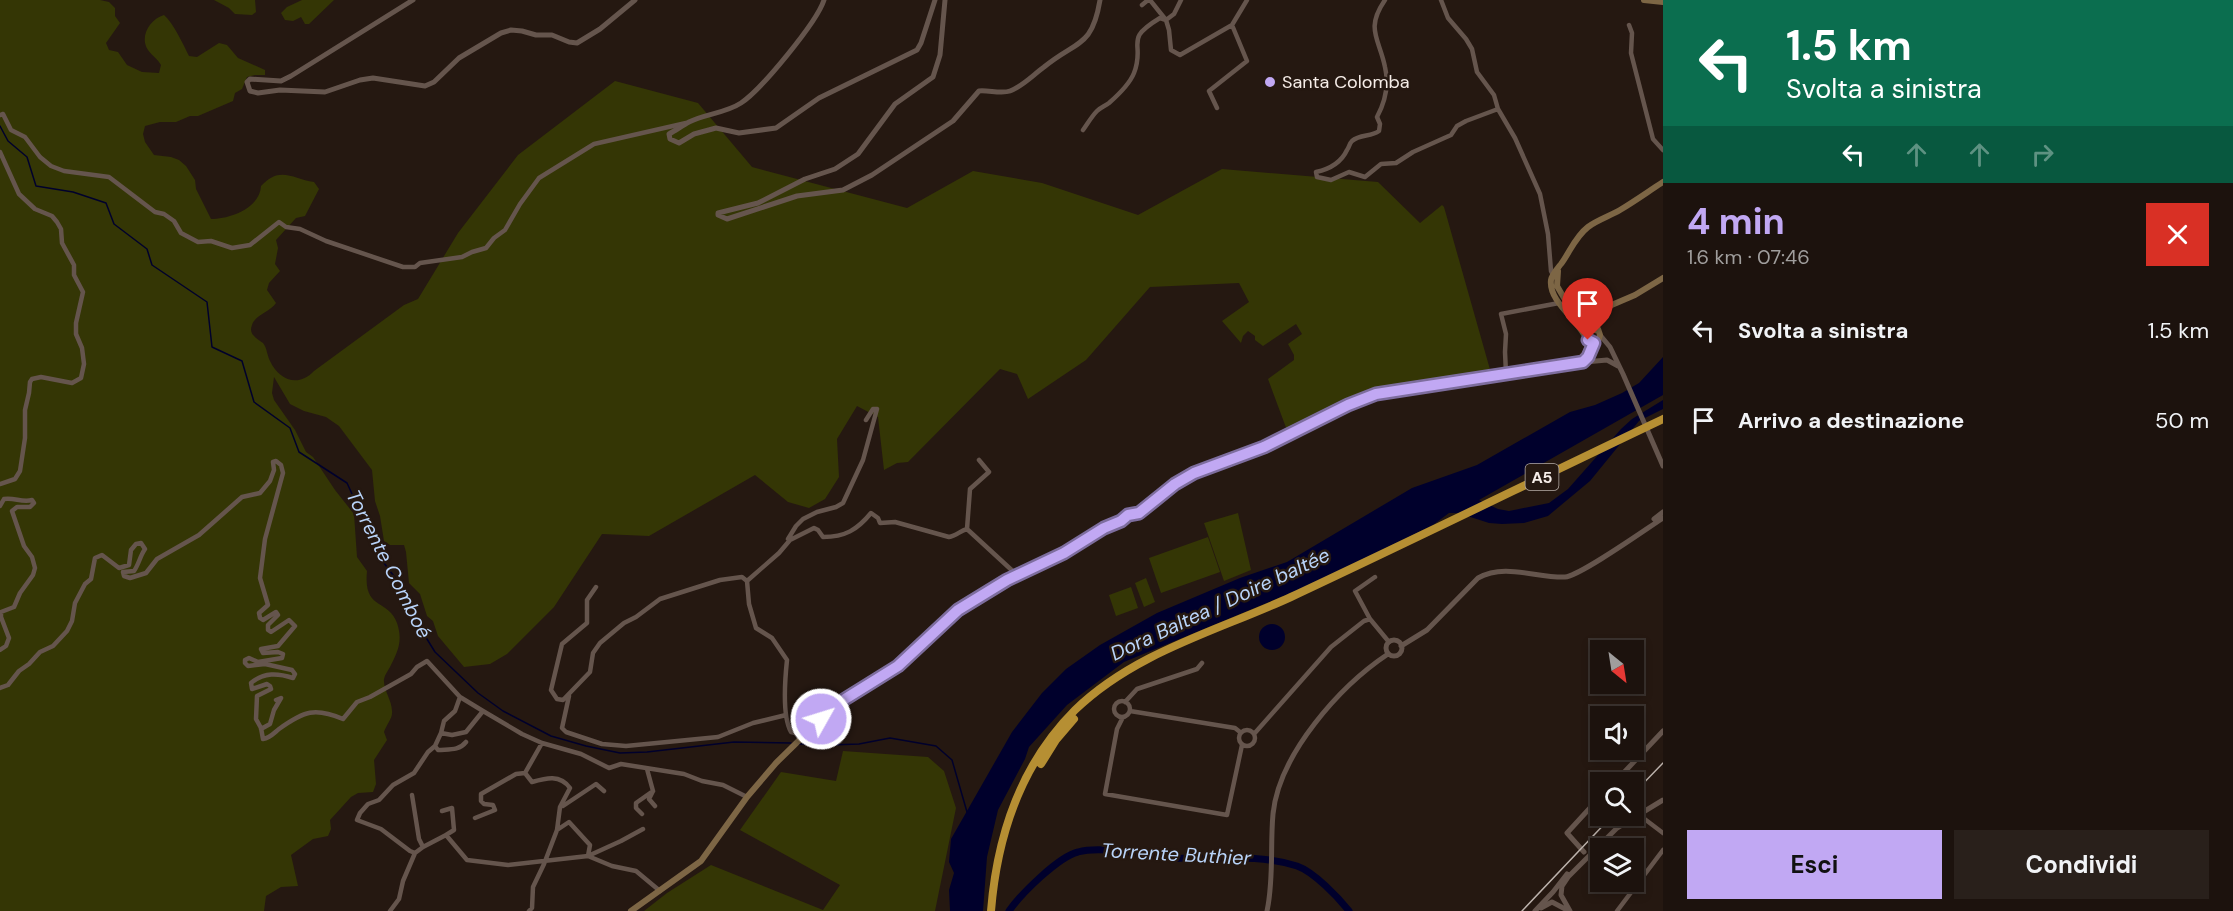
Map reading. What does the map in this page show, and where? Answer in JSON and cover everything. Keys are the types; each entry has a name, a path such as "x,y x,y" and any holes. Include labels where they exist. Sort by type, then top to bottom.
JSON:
{"highway":[{"name":"A5","path":"996,911 1004,850 1017,811 1046,755 1071,723 1110,687 1169,654 1291,603 1663,419"},
{"name":"A5","path":"991,911 994,878 1002,840 1018,796 1041,752 1076,710 1108,683 1161,651 1287,598 1663,425"}],"main road":[{"path":"1644,0 1663,2"},
{"path":"1593,335 1580,325 1551,285 1553,275 1577,239 1588,227 1663,182"},
{"path":"1560,265 1556,281 1563,302"},
{"path":"1583,362 1588,357 1596,314 1605,307 1635,295 1663,278"},
{"path":"631,911 701,861 747,797 802,736 838,704 898,666 958,610 1017,574 1064,553 1128,515 1139,513 1175,484 1194,473 1264,447 1362,399 1390,391 1574,363 1587,352 1593,335"}],"street":[{"path":"413,0 291,76 281,81 250,79 247,82 248,87 252,92 258,93 280,90 318,92 373,78 425,86 434,82 459,58 502,32 515,30 552,35 577,43 600,29 635,0"},
{"path":"824,0 819,12 764,84 738,105 689,122 669,134 670,138 679,143 694,134 716,128 750,133 783,125 826,95 916,50 921,43 935,0"},
{"path":"945,0 940,56 933,77 889,110 858,153 835,169 805,179 751,206 724,211 718,215 727,219 796,196 843,190 879,172 957,118 979,91 1010,91 1074,47 1088,36 1095,25 1100,0"},
{"path":"1142,5 1149,0 1166,20 1169,30 1169,47 1177,55 1232,25 1247,0"},
{"path":"1166,20 1174,14 1181,0"},
{"path":"1385,0 1377,11 1374,28 1375,39 1386,69 1384,103 1377,117 1380,124 1379,131 1350,142 1341,160 1329,169 1316,171 1317,177 1331,180 1349,172 1365,177 1381,164 1396,163 1413,152 1451,135 1457,126 1466,121 1498,109"},
{"path":"1441,0 1448,18 1470,44 1475,67 1491,90 1498,109 1515,138 1542,202 1553,275"},
{"path":"1083,130 1099,109 1109,102 1133,75 1139,33 1160,18 1166,20"},
{"path":"1217,108 1209,91 1247,61 1232,25"},
{"path":"1629,26 1632,33 1631,53 1653,139 1663,150"},
{"path":"0,115 3,114 11,130 31,142 40,157 51,166 64,171 109,177 155,212 164,214 174,221 181,234 198,243 211,241 232,248 250,245 279,222 286,227 300,229 382,261 410,268 420,263 462,256 486,248 505,230 538,178 594,144 674,126 712,114"},
{"path":"0,152 19,194 34,210 52,216 61,229 62,243 74,265 74,275 82,292 76,334 82,348 84,369 81,378 72,383 41,377 32,379 25,410 25,438 20,471 15,479 0,484"},
{"path":"1506,373 1506,334 1501,314 1563,302"},
{"path":"1593,335 1608,350 1626,383"},
{"path":"1593,335 1611,350 1663,465 1663,471"},
{"path":"1574,363 1607,360 1618,366"},
{"path":"790,540 788,539 796,526 803,519 817,512 841,506 843,503 863,460 877,409 873,410 866,420"},
{"path":"967,529 970,489 988,472 979,460"},
{"path":"0,688 8,685 19,671 68,630 75,603 85,584 91,579 95,558 102,555 119,568 129,565 132,550 136,544 141,543 145,549 140,556 138,566 134,571 123,572 124,576 130,578 146,573 157,559 199,535 242,497 260,493 270,481 274,470 273,462 276,461 281,465 283,473 265,539 260,578 268,605 259,613 263,620 276,612 278,615 268,625 268,630 271,632 289,620 295,626 278,646 261,649 263,653 278,652 282,654 282,658 258,662 249,658 245,660 245,663 248,666 265,664 292,670 295,674 293,678 282,674 267,675 251,682 252,689 267,684 270,686 270,689 257,696 256,719 263,739 269,738 287,723 308,713 325,711 343,718 357,702 411,674 427,661 460,697 522,734 542,743 581,754 609,768 621,764 684,774 702,781 723,785 747,797"},
{"path":"0,506 4,499 9,498 32,500 34,503 30,507 17,507 12,511 24,546 32,557 35,568 14,607 2,612 1,617 9,638 6,646 0,650"},
{"path":"1645,529 1663,512"},
{"path":"747,581 779,553 790,540 814,528 823,537 840,537 861,525 872,513 880,523 895,522 949,537 967,529"},
{"path":"1267,911 1275,803 1280,784 1291,758 1307,734 1355,678 1388,654 1398,655 1401,646 1427,630 1478,578 1485,574 1516,572 1567,577 1663,518"},
{"path":"967,529 1017,574"},
{"path":"596,586 586,600 587,623 562,644 552,676 550,690 554,696 563,700 570,694 590,672 594,652 600,644 624,623 660,599 720,580 742,577 747,581 756,628 772,638 787,660 785,675 787,725 791,732 802,736"},
{"path":"1375,578 1355,591 1370,619 1389,642"},
{"path":"1242,745 1252,744 1255,739 1254,734 1331,647 1364,621 1370,619"},
{"path":"1388,654 1386,647 1389,642 1394,640 1401,646"},
{"path":"1125,702 1137,689 1197,669 1202,663"},
{"path":"570,694 562,728 566,732 602,744 626,746 718,737 753,723 786,715"},
{"path":"415,853 381,829 357,820 368,804 379,800 393,784 414,773 428,752 435,746 444,721 455,711 460,697"},
{"path":"261,729 270,724 281,698 276,700"},
{"path":"1123,717 1118,716 1114,708 1117,703 1125,702 1130,705 1130,711 1123,717 1117,729 1105,794 1227,815 1242,745 1239,740 1240,732"},
{"path":"441,733 453,735 466,732 483,711"},
{"path":"1130,711 1235,728 1240,732"},
{"path":"1240,732 1248,730 1254,734"},
{"path":"1624,772 1663,731"},
{"path":"435,746 438,750 453,749 462,747 466,742"},
{"path":"525,773 542,743"},
{"path":"647,769 653,791 649,800 655,806"},
{"path":"525,773 532,782 555,777 566,782 570,788 560,807 556,830 533,887 532,908 529,911"},
{"path":"475,818 495,810 493,805 484,804 481,801 481,794 516,774 525,773"},
{"path":"560,807 596,784 604,791"},
{"path":"642,814 636,808 636,803 653,791"},
{"path":"412,795 419,839 423,847"},
{"path":"1644,811 1661,801 1663,808"},
{"path":"390,911 399,899 403,881 412,862 411,857 423,847 454,830 452,808 442,811"},
{"path":"1584,854 1567,832 1590,808"},
{"path":"1644,819 1663,833"},
{"path":"556,830 569,822 590,845 588,856"},
{"path":"1606,838 1620,826"},
{"path":"446,835 467,860 508,865 545,859 588,856 642,829"},
{"path":"1617,911 1663,850"},
{"path":"1555,898 1562,879 1584,854 1590,851"},
{"path":"1536,911 1555,898 1584,854"},
{"path":"1565,881 1590,855"},
{"path":"588,856 612,866 636,871 660,891"},
{"path":"1555,898 1569,911"}],"shaded area":[{"path":"0,0 100,0 109,2 115,8 115,16 120,23 106,43 109,50 118,52 127,65 142,72 159,73 161,65 148,50 145,34 154,20 164,15 175,29 189,56 197,57 219,43 227,45 238,58 265,70 265,75 247,77 242,89 235,93 233,101 198,116 190,116 176,122 160,122 145,126 143,134 145,142 154,155 171,157 186,166 195,180 196,189 211,219 227,217 243,211 255,200 261,186 274,176 287,175 314,182 319,189 305,216 296,218 276,240 278,248 275,264 280,271 269,283 267,290 276,303 256,319 251,328 254,336 263,343 274,368 289,379 302,379 308,376 404,305 418,299 458,233 518,155 615,81 698,103 752,167 907,208 973,171 1042,183 1138,215 1222,169 1378,182 1420,223 1442,205 1444,207 1491,373 1408,383 1408,385 1376,392 1288,433 1268,379 1294,360 1288,344 1302,334 1296,324 1263,346 1248,331 1241,343 1222,321 1249,302 1239,283 1150,287 1086,360 1028,399 1017,374 1000,369 908,462 897,463 884,470 878,417 857,406 837,439 839,477 825,499 809,508 788,502 755,475 649,536 602,534 554,607 507,654 490,664 464,667 438,636 433,621 427,616 420,594 409,583 404,545 390,545 384,541 375,501 372,470 339,426 326,417 304,411 290,404 274,377 272,393 274,400 295,430 306,452 313,457 354,514 357,557 367,571 369,592 377,603 393,615 399,629 400,641 397,651 384,679 392,714 384,732 387,740 374,760 376,784 373,792 358,793 351,797 330,820 331,829 328,836 313,839 291,855 298,886 281,887 266,896 264,911 0,911"},
{"path":"214,0 255,0 256,12 252,15 235,14"},
{"path":"302,0 334,0 309,24 305,24 301,17 293,21 285,20 281,13 287,7"},
{"path":"1238,513 1251,570 1224,581 1204,523"},
{"path":"1208,537 1220,572 1161,593 1149,558"},
{"path":"1146,578 1155,602 1144,607 1135,583"},
{"path":"1131,587 1138,608 1116,616 1109,595"},
{"path":"843,751 928,757 944,771 956,808 935,911 644,911 667,893 711,865 823,910 840,885 740,830 781,772 836,781"}],"water":[{"name":"Dora Baltea / Doire baltée","path":"1663,357 1663,395 1479,500 1498,509 1509,511 1549,503 1568,489 1632,419 1663,400 1663,409 1639,421 1590,481 1548,516 1524,523 1502,524 1489,523 1458,513 1449,513 1433,525 1305,587 1124,662 1067,705 1029,747 998,810 987,857 983,911 950,911 949,890 954,873 949,862 951,839 1012,732 1042,693 1066,669 1100,645 1157,613 1240,578 1287,562 1412,488 1477,465 1570,412 1595,405 1622,393 1639,383"},
{"path":"1272,624 1281,628 1285,637 1281,646 1272,650 1263,646 1259,637 1263,628"}],"waterway":[{"name":"Torrente Comboé","path":"0,126 8,141 27,157 36,186 73,192 106,203 114,224 147,249 152,265 207,302 212,347 242,361 254,402 290,428 299,452 347,483 384,563 408,595 422,631 435,652 478,693 503,711 551,736 620,753 734,742 791,743"},
{"name":"Torrente Comboé","path":"799,744 859,744 890,738 936,746 952,760 967,812"},
{"name":"Torrente Buthier","path":"1009,911 1031,886 1060,861 1070,855 1088,850 1174,858 1251,858 1281,862 1304,869 1318,879 1349,911"}],"railway":[{"path":"1644,783 1663,763"},
{"path":"1522,911 1603,826"}],"place":[{"name":"Santa Colomba","path":"1270,82"}],"route":[{"path":"821,719 845,699 898,666 958,610 1017,574 1064,553 1128,515 1139,513 1175,484 1194,473 1264,447 1348,405 1376,394 1583,362 1591,353 1594,343 1588,340"}]}
